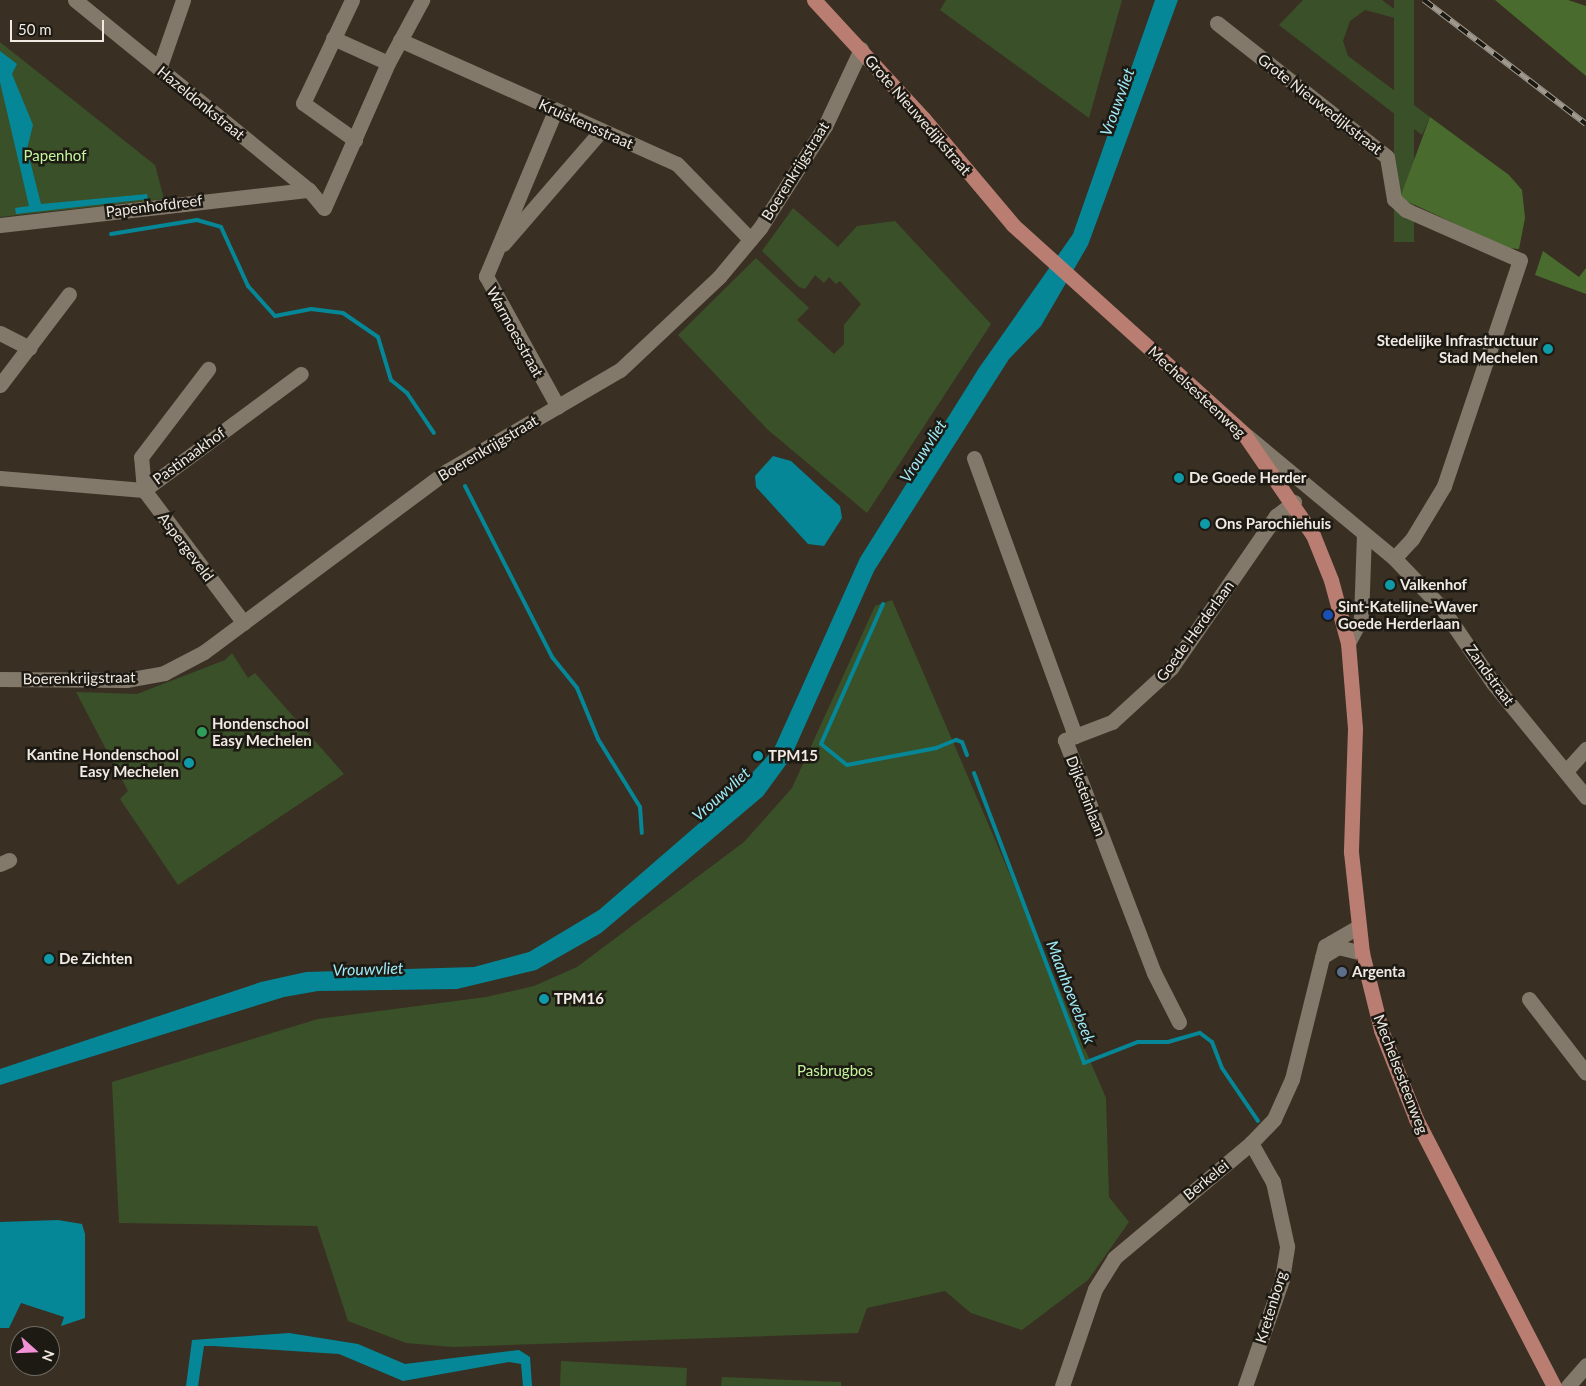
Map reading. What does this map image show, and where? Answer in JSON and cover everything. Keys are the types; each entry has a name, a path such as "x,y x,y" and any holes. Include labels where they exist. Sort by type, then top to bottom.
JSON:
{"main road":[{"name":"Grote Nieuwedijkstraat","path":"814,0 861,49 1014,225 1042,252"},
{"name":"Mechelsesteenweg","path":"1042,252 1077,281 1244,434 1294,502 1331,580 1348,643 1355,729 1351,852 1359,926 1362,953 1381,1030 1416,1118 1554,1386"}],"street":[{"name":"Hazeldonkstraat","path":"75,0 309,190 324,208 355,140"},
{"path":"159,69 183,0"},
{"path":"352,0 304,103 355,140 388,63 422,0"},
{"name":"Grote Nieuwedijkstraat","path":"1217,23 1387,157 1394,199 1406,210 1520,260 1444,486 1412,539 1394,558"},
{"path":"333,38 388,63"},
{"name":"Kruiskensstraat","path":"400,40 677,164 750,239"},
{"name":"Boerenkrijgstraat","path":"0,679 126,680 164,673 204,652 446,471 620,370 719,277 750,239 825,126 861,49"},
{"name":"Warmoesstraat","path":"555,111 494,255 488,285 558,407"},
{"name":"Warmoesstraat","path":"494,255 602,130"},
{"name":"Papenhofdreef","path":"0,225 309,190"},
{"path":"0,385 69,294"},
{"path":"0,333 29,348"},
{"name":"Pastinaakhof","path":"144,490 141,457 208,369"},
{"name":"Pastinaakhof","path":"144,490 301,374"},
{"path":"1244,434 1394,558"},
{"name":"Dijksteinlaan","path":"974,458 1075,736 1065,740 1067,746 1154,973 1179,1022"},
{"path":"0,478 144,490"},
{"name":"Aspergeveld","path":"144,490 244,623"},
{"name":"Goede Herderlaan","path":"1075,736 1112,722 1171,668 1276,516 1294,502"},
{"path":"1348,643 1360,619 1364,534"},
{"name":"Zandstraat","path":"1394,558 1442,608 1494,683 1586,797"},
{"path":"1566,771 1586,749"},
{"name":"Berkelei","path":"1062,1386 1094,1289 1114,1258 1251,1143 1274,1119 1292,1079 1325,946 1359,926"},
{"path":"1321,958 1338,947 1362,953"},
{"path":"1529,999 1586,1073"},
{"name":"Kretenborg","path":"1245,1386 1282,1279 1287,1246 1273,1182 1251,1143"},
{"path":"1568,1386 1586,1365"}],"green space":[{"path":"946,0 1122,0 1089,118 940,10"},
{"path":"1303,0 1382,0 1401,14 1395,18 1365,10 1350,21 1343,41 1348,56 1430,117 1422,135 1279,25"},
{"path":"1394,0 1414,0 1414,242 1394,242"},
{"path":"1495,0 1568,0 1586,6 1586,76"},
{"name":"Papenhof","path":"0,42 155,165 164,199 0,217"},
{"path":"1430,117 1509,175 1522,190 1525,218 1519,249 1507,248 1400,198"},
{"path":"793,208 838,247 857,226 895,221 991,324 867,513 767,429 678,335 756,258 809,308 797,320 834,354 844,344 844,325 861,304 840,281 836,284 829,277 824,283 815,275 805,289 799,287 762,251"},
{"path":"1543,251 1579,277 1586,268 1586,294 1535,275"},
{"name":"Pasbrugbos","path":"892,600 1106,1098 1109,1197 1129,1222 1088,1280 1022,1330 971,1313 945,1291 867,1308 858,1333 453,1347 406,1343 348,1321 317,1226 119,1223 112,1082 318,1019 486,997 534,986 577,967 744,842 792,788 875,606"},
{"name":"Hondenschool Easy Mechelen","path":"232,653 248,678 255,673 344,774 178,885 120,799 128,791 76,692 137,694 225,660"},
{"path":"561,1361 687,1368 686,1386 560,1386"},
{"path":"722,1377 841,1382 841,1386 721,1386"}],"water":[{"name":"Vrouwvliet","path":"1155,0 1178,0 1088,245 1041,326 1009,359 874,571 790,759 763,796 601,933 536,970 457,989 318,991 284,997 0,1085 0,1069 261,982 306,972 474,967 529,952 599,910 733,794 774,749 860,558 979,368 1073,234"},
{"path":"0,51 17,64 12,74 33,125 27,149 41,204 147,194 148,199 16,214 15,208 29,206 0,82"},
{"path":"773,456 791,461 840,506 842,518 824,546 808,544 756,487 755,476"},
{"path":"58,1220 82,1224 85,1234 85,1318 61,1326 64,1317 21,1303 9,1328 0,1328 0,1222"},
{"path":"289,1333 358,1344 405,1364 519,1350 530,1357 532,1386 523,1386 521,1364 509,1362 403,1381 339,1354 204,1346 198,1386 186,1386 192,1340"}],"waterway":[{"path":"111,234 197,220 221,227 248,286 275,316 311,309 343,313 378,337 391,380 407,393 434,433"},
{"path":"465,486 552,657 577,688 598,739 640,807 642,833"},
{"name":"Maanhoevebeek","path":"883,604 821,744 847,765 936,748 956,740 962,742 967,755"},
{"name":"Maanhoevebeek","path":"974,773 1084,1063 1138,1042 1168,1042 1200,1033 1212,1042 1222,1068 1258,1121"}],"railway":[{"path":"1424,0 1586,124"}],"place":[{"name":"Stedelijke Infrastructuur Stad Mechelen","path":"1548,349"},
{"name":"De Goede Herder","path":"1179,478"},
{"name":"Ons Parochiehuis","path":"1205,524"},
{"name":"Valkenhof","path":"1390,585"},
{"name":"Sint-Katelijne-Waver Goede Herderlaan","path":"1328,615"},
{"name":"Hondenschool Easy Mechelen","path":"202,732"},
{"name":"TPM15","path":"758,756"},
{"name":"Kantine Hondenschool Easy Mechelen","path":"189,763"},
{"name":"De Zichten","path":"49,959"},
{"name":"Argenta","path":"1342,972"},
{"name":"TPM16","path":"544,999"}]}
